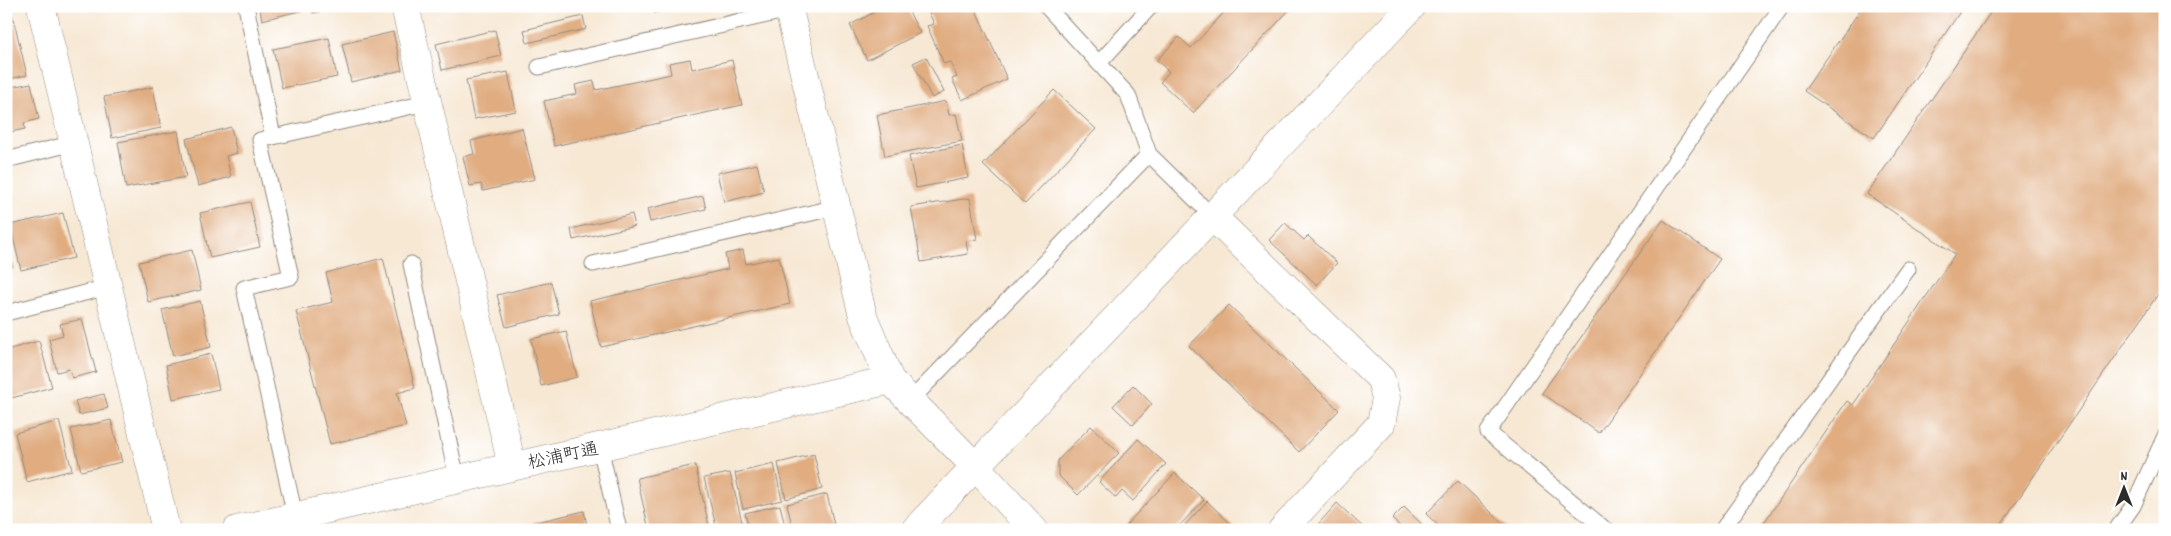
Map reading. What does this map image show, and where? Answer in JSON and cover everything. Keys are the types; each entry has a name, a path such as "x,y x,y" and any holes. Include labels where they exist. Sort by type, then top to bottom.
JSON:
{"street":[{"path":"41,6 166,530"},
{"path":"405,6 512,466"},
{"path":"788,8 863,316 890,380 976,467 1034,530"},
{"path":"915,530 1212,216 1401,10"},
{"path":"1212,216 1381,379 1386,398 1381,424 1282,530"},
{"name":"松浦町通","path":"237,530 890,380"}],"lane":[{"path":"246,6 273,137"},
{"path":"1046,6 1100,62 1128,95 1150,154 1212,216"},
{"path":"1100,62 1151,6"},
{"path":"1606,530 1488,432 1782,6"},
{"path":"538,67 788,8"},
{"path":"295,516 244,288 291,277 260,140 426,102"},
{"path":"6,160 74,143"},
{"path":"910,400 1150,154"},
{"path":"593,264 837,207"},
{"path":"411,264 457,479"},
{"path":"1722,530 1908,268"},
{"path":"6,313 108,287"},
{"path":"2116,530 2133,506 2165,436"},
{"path":"600,447 619,530"}],"building":[{"path":"259,6 303,6 304,10 262,20"},
{"path":"311,6 347,6 347,7 313,13"},
{"path":"653,6 677,6 677,7 654,13"},
{"path":"886,6 906,6 920,33 867,60 850,25"},
{"path":"918,6 974,6 1007,79 962,100 952,79 957,77 950,62 944,64 927,26 934,24 927,8 920,11"},
{"path":"1230,6 1293,6 1193,113 1160,82 1169,72 1157,60 1179,37 1191,48"},
{"path":"1863,6 1964,6 1874,138 1804,91"},
{"path":"1995,6 2165,6 2165,284 1997,530 1759,530 1847,401 1853,405 1955,254 1867,194"},
{"path":"12,13 27,75 6,80 6,14"},
{"path":"583,16 586,29 527,43 524,30"},
{"path":"495,30 501,56 442,70 436,44"},
{"path":"393,32 402,70 351,82 342,44"},
{"path":"329,38 337,77 282,88 273,49"},
{"path":"926,57 944,92 932,98 913,63"},
{"path":"690,59 692,69 732,60 742,105 554,146 544,101 577,94 575,85 594,81 596,90 671,74 669,63"},
{"path":"508,72 516,111 474,119 466,80"},
{"path":"31,83 39,119 24,123 25,129 6,133 6,88"},
{"path":"153,87 161,128 112,138 104,97"},
{"path":"1054,90 1096,129 1025,204 983,165"},
{"path":"946,101 949,115 956,114 962,141 885,156 877,115"},
{"path":"231,127 237,153 226,156 231,177 198,186 186,139"},
{"path":"522,128 535,179 483,191 481,184 470,186 463,157 474,154 471,141"},
{"path":"178,131 186,177 126,188 118,142"},
{"path":"962,145 968,178 916,188 909,156"},
{"path":"757,164 764,192 724,202 717,173"},
{"path":"703,196 706,209 650,222 647,209"},
{"path":"970,198 977,239 966,241 968,254 921,262 911,207"},
{"path":"250,202 260,247 210,258 200,213"},
{"path":"63,213 74,258 21,270 10,225"},
{"path":"632,214 635,226 573,240 571,229"},
{"path":"1663,220 1720,259 1599,433 1542,393"},
{"path":"1285,223 1304,240 1308,236 1337,263 1317,285 1269,240"},
{"path":"6,243 13,267 6,268"},
{"path":"192,250 201,290 148,302 139,262"},
{"path":"743,250 746,264 779,257 790,304 601,347 590,301 728,269 725,254"},
{"path":"383,258 415,388 397,393 406,426 330,444 296,311 333,302 326,273"},
{"path":"551,282 559,314 506,327 497,295"},
{"path":"200,301 211,347 173,356 162,310"},
{"path":"1229,305 1339,410 1299,452 1189,346"},
{"path":"82,319 96,372 72,378 69,369 57,372 49,339 63,335 60,324"},
{"path":"566,331 577,377 541,386 531,339"},
{"path":"39,341 52,387 8,399 6,350"},
{"path":"211,354 219,389 173,399 166,365"},
{"path":"1133,385 1152,404 1133,425 1113,406"},
{"path":"104,394 108,408 79,415 75,401"},
{"path":"111,420 122,462 81,471 71,429"},
{"path":"59,421 72,470 27,482 15,433"},
{"path":"1091,426 1119,453 1078,495 1058,475 1058,460"},
{"path":"1138,439 1166,464 1133,501 1122,491 1116,498 1099,482"},
{"path":"814,454 822,489 786,499 778,463"},
{"path":"774,464 782,500 743,509 735,473"},
{"path":"695,465 710,530 649,530 637,478"},
{"path":"730,473 744,530 717,530 704,478"},
{"path":"1175,473 1204,500 1175,530 1131,530 1126,525"},
{"path":"1458,481 1510,530 1443,530 1426,514"},
{"path":"827,494 835,529 793,530 787,504"},
{"path":"1207,501 1237,530 1190,530 1185,525"},
{"path":"1337,503 1366,530 1313,530"},
{"path":"780,505 786,530 749,530 745,513"},
{"path":"1404,507 1428,530 1404,530 1392,519"},
{"path":"584,511 588,530 507,530 507,529"}]}
